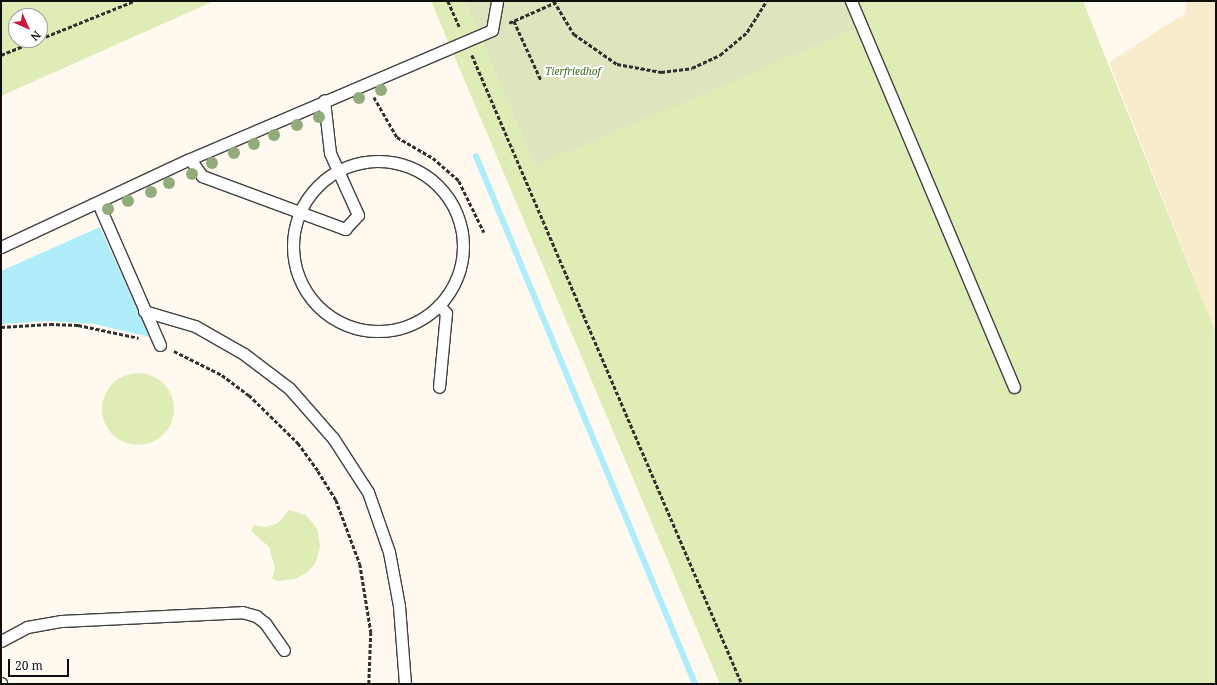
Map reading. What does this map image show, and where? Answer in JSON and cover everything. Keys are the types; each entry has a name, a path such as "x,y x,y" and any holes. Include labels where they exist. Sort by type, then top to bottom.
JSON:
{"lane":[{"path":"1,247 190,159 324,100 492,30 497,1"},
{"path":"851,1 1014,387"},
{"path":"190,159 202,176 345,229 358,215 330,153 324,100"},
{"path":"372,158 405,163 435,180 455,207 463,239 459,273 438,305 415,322 382,331 349,326 320,309 299,282 291,250 300,212 316,191 338,171 372,158"},
{"path":"98,203 160,345"},
{"path":"438,305 446,313 440,387"},
{"path":"144,311 195,326 244,354 289,388 333,438 368,492 388,552 399,606 405,684"},
{"path":"1,641 27,627 61,621 242,612 256,616 265,623 284,650"}],"path":[{"path":"48,36 134,1"},
{"path":"448,1 742,684"},
{"path":"492,30 554,2 574,34 617,64 661,72 692,68 720,55 747,32 766,1"},
{"path":"514,21 541,80"},
{"path":"1,55 19,48"},
{"path":"367,82 389,128 397,137 433,158 459,182 484,232"},
{"path":"1,327 50,324 78,326 127,334 160,345 204,365 249,395 298,443 336,500 360,564 371,632 369,684"}],"shaded area":[{"path":"1187,1 1216,1 1216,334 1109,62 1186,13"}],"green space":[{"path":"1,1 214,1 1,96"},
{"path":"431,1 465,1 535,166 867,23 858,1 1083,1 1216,334 1216,684 720,684"},
{"name":"Tierfriedhof","path":"465,1 858,1 868,23 535,166"},
{"path":"138,373 158,379 168,389 174,409 168,429 158,439 138,445 118,439 108,429 102,409 108,389 118,379"},
{"path":"289,510 305,515 313,523 318,531 320,547 316,562 308,572 295,579 279,581 272,579 275,568 269,547 251,531 254,525 266,527 278,523"}],"water":[{"path":"100,227 150,337 94,324 46,321 1,324 1,271"}],"waterway":[{"path":"476,156 695,684"}]}
